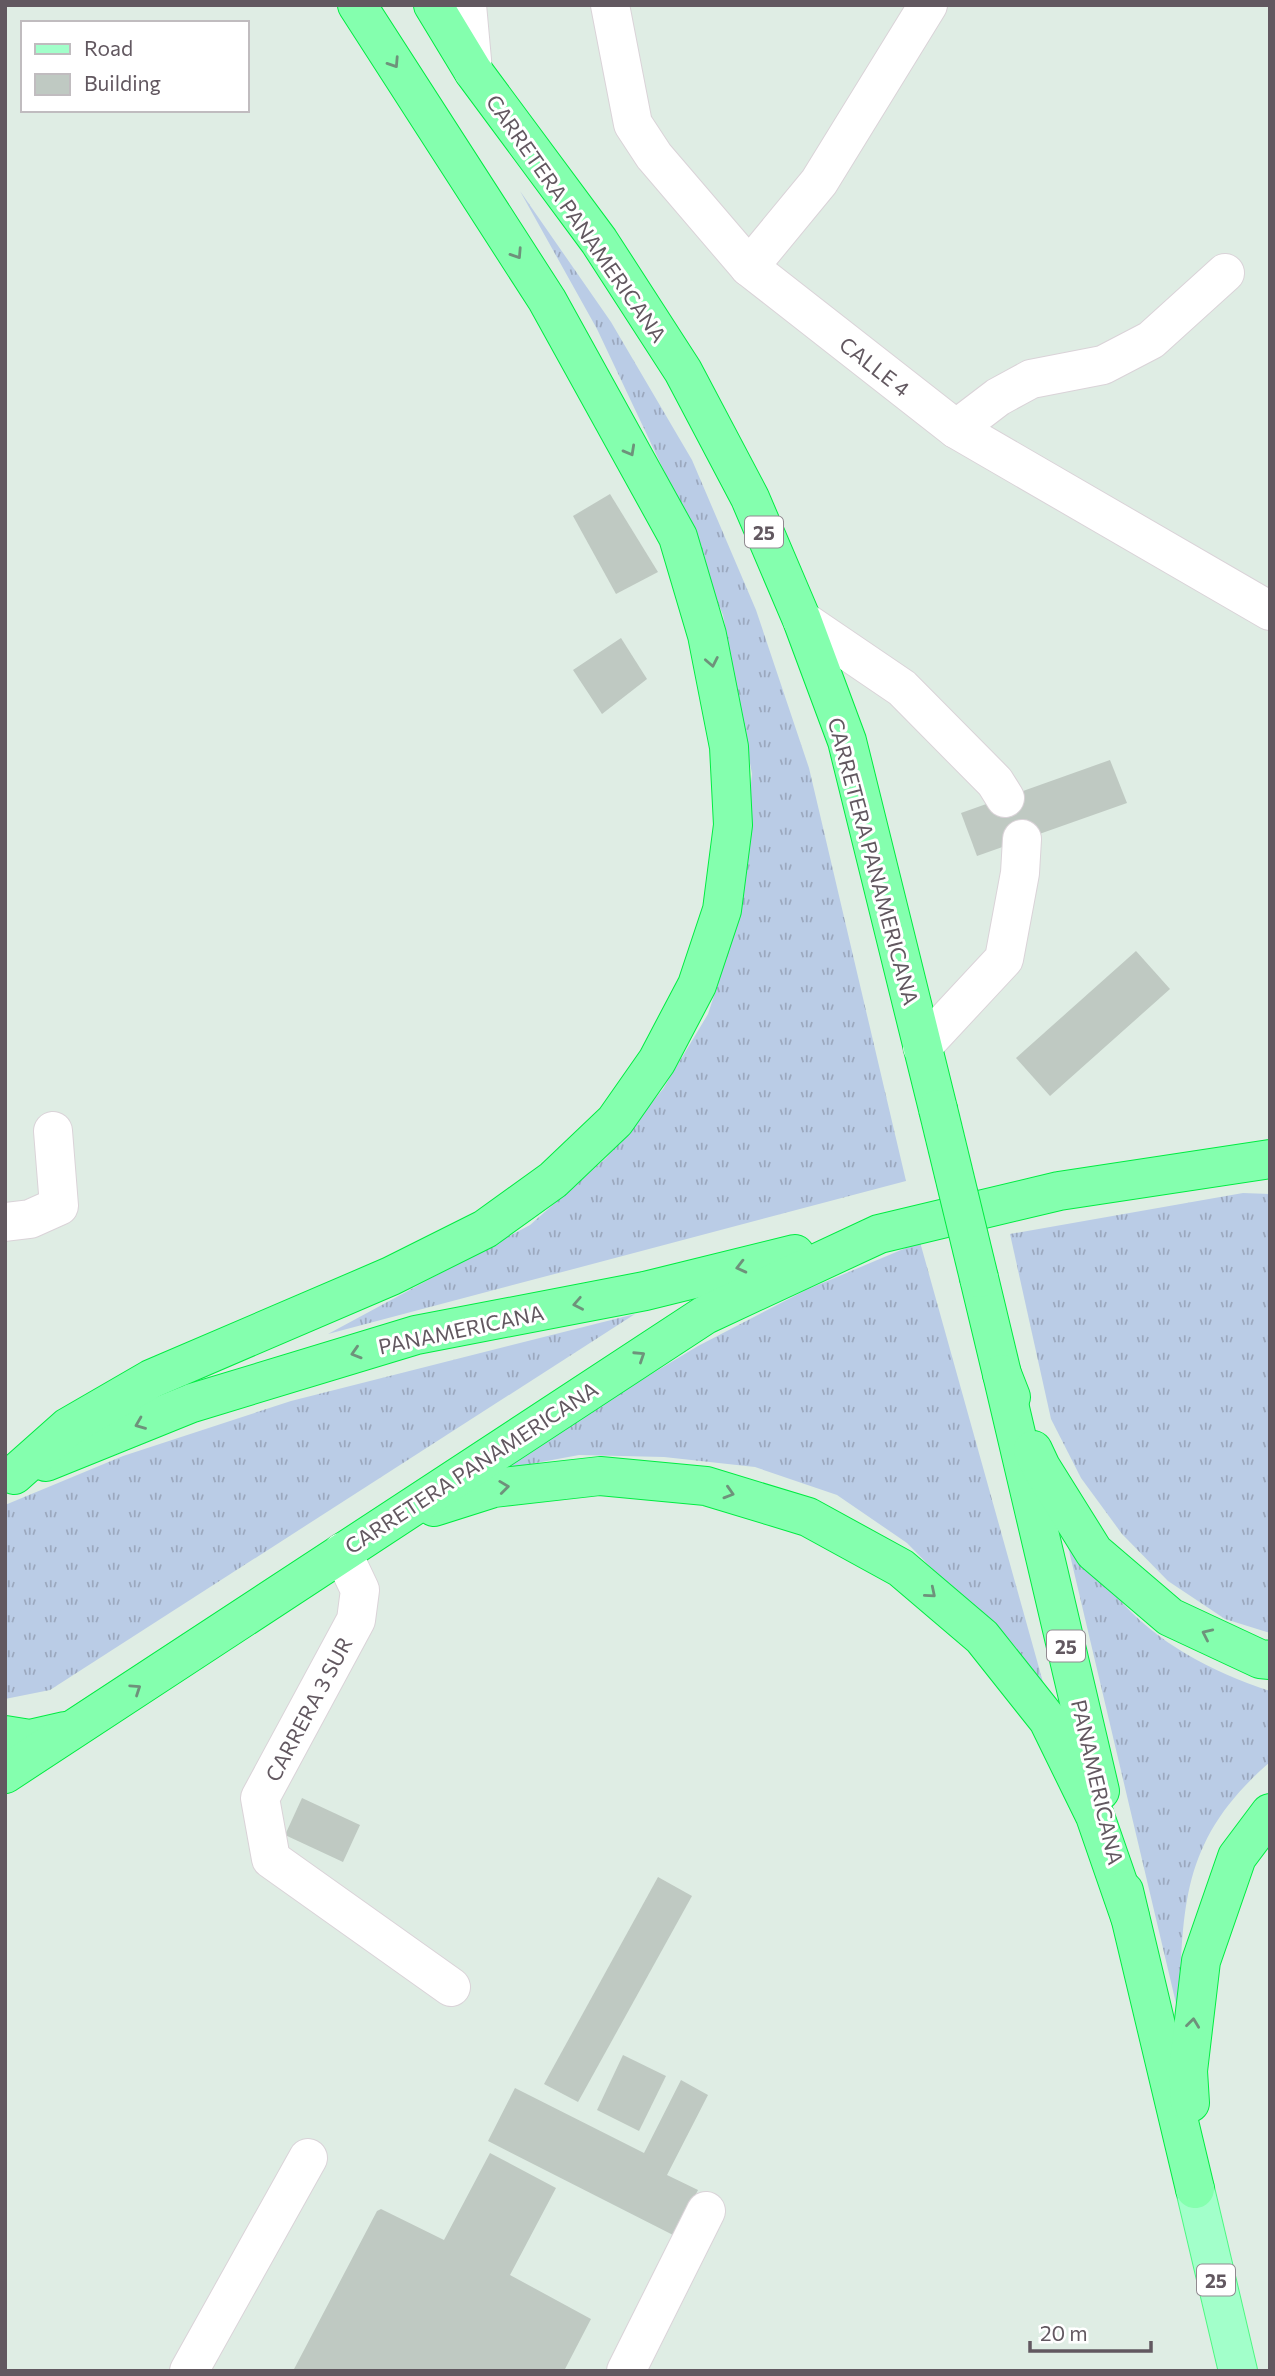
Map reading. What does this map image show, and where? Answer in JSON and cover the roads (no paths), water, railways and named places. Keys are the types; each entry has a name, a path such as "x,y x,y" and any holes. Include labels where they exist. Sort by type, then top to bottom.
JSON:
{"highway":[{"path":"10,1477 68,1427 151,1379 402,1270 485,1230 553,1180 615,1121 657,1062 697,985 722,910 733,825 729,747 707,635 678,537 547,300 357,5"},
{"name":"CARRETERA PANAMERICANA","path":"441,10 473,71 599,241 683,371 750,498 802,620 847,741 1002,1374 1041,1467 1094,1552 1170,1617 1270,1660"},
{"name":"CARRETERA PANAMERICANA","path":"5,1774 705,1315 879,1234 1059,1191 1270,1158"},
{"name":"PANAMERICANA","path":"10,1477 192,1403 416,1335 645,1291 879,1234"},
{"name":"PANAMERICANA","path":"1002,1374 1195,2189"},
{"path":"392,1520 494,1488 600,1476 706,1486 808,1517 901,1568 982,1637 1048,1720 1095,1816 1130,1917"},
{"path":"5,1735 30,1739 79,1727"},
{"name":"PANAMERICANA","path":"1195,2189 1188,2071 1200,1961 1254,1852 1270,1813"}],"main road":[{"name":"PANAMERICANA","path":"1195,2189 1238,2371"}],"street":[{"name":"CALLE 4","path":"610,5 633,124 654,156 749,267 956,429 1270,611"},
{"path":"749,267 819,182 928,5"},
{"path":"956,429 998,397 1031,379 1103,365 1152,340 1225,273"},
{"path":"802,620 902,688 995,782 1005,798"},
{"path":"922,1046 1004,958 1020,873 1022,839"},
{"path":"13,1227 59,1206 54,1131"},
{"name":"CARRERA 3 SUR","path":"342,1552 360,1590 356,1620 260,1798 271,1858 451,1987"},
{"path":"189,2371 308,2158"},
{"path":"626,2371 706,2211"}]}
